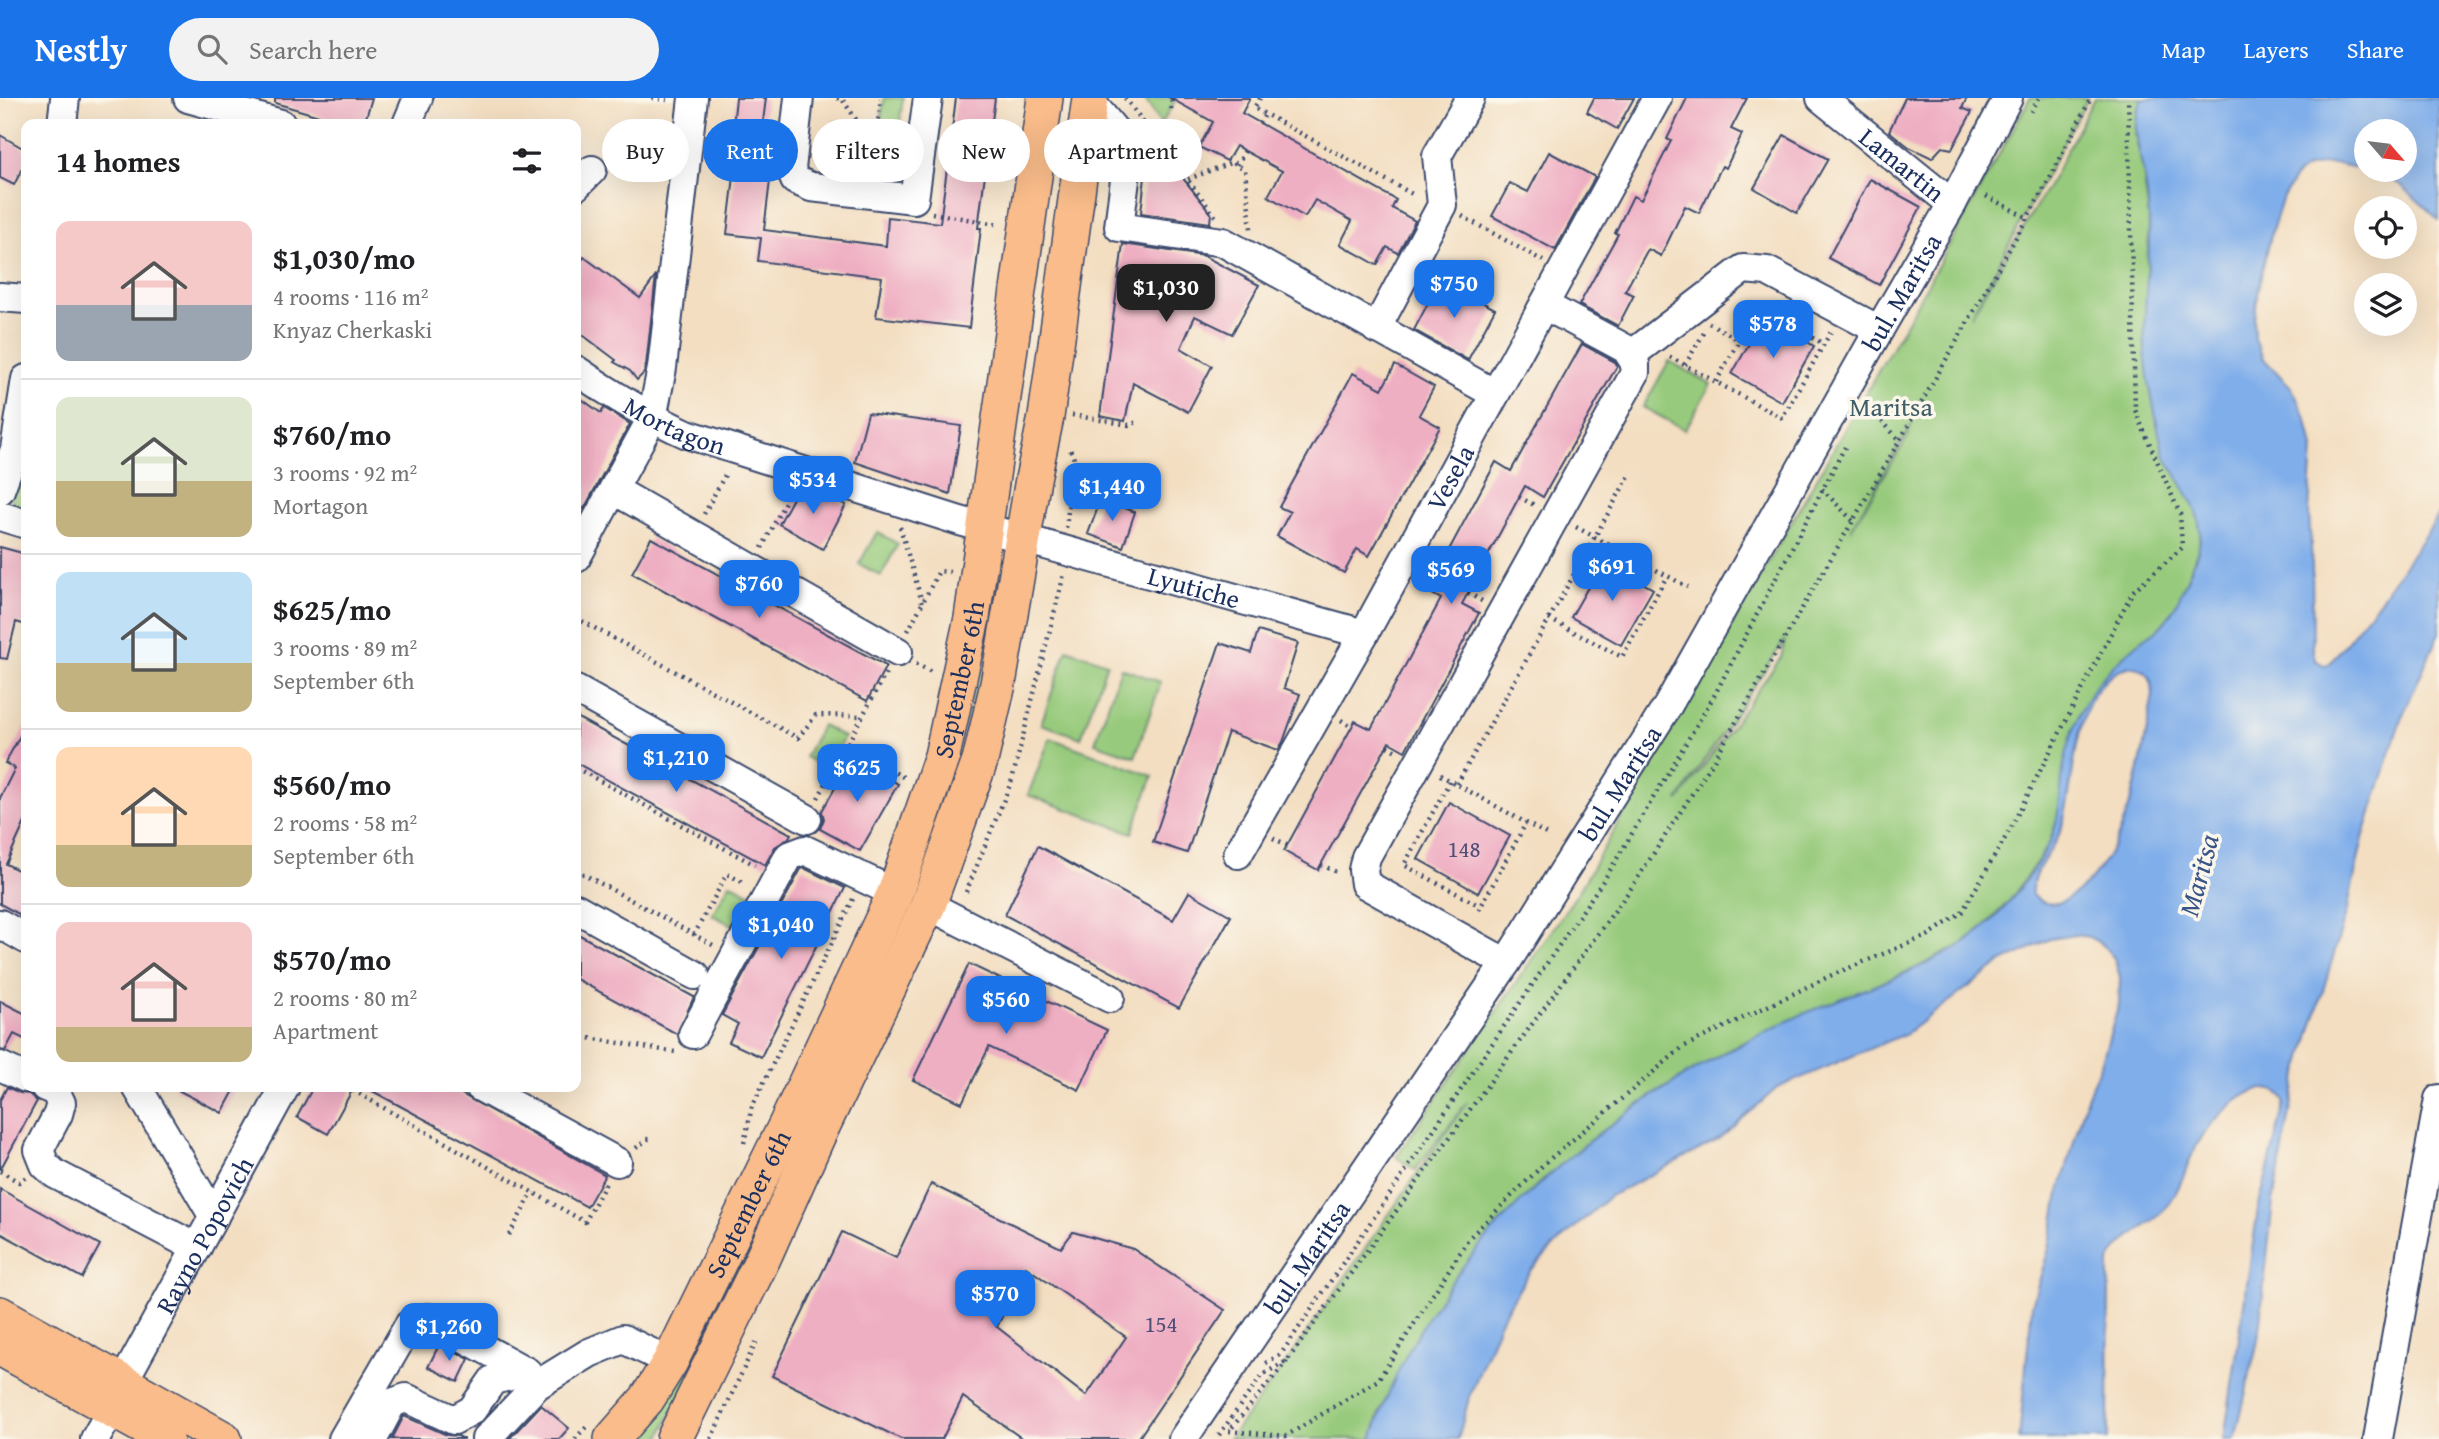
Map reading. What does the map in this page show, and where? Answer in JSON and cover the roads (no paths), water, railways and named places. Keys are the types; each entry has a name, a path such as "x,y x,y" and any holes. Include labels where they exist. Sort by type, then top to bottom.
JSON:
{"main road":[{"name":"September 6th","path":"601,1430 647,1399 670,1362 895,893 942,756 972,618 1045,98"},
{"name":"September 6th","path":"674,1439 764,1256 928,905 980,761 998,684 1032,479 1046,417 1090,100"},
{"path":"0,1314 118,1395 166,1439"},
{"path":"0,1348 224,1439"}],"street":[{"path":"63,119 65,98"},
{"path":"188,98 263,119"},
{"path":"409,119 418,98"},
{"path":"799,98 791,169 795,180 811,187 914,199 928,98"},
{"path":"1377,329 1441,207 1437,156 1470,98"},
{"name":"Vesela","path":"1238,854 1364,634 1657,98"},
{"name":"Lamartin","path":"1821,98 1952,204"},
{"name":"bul. Maritsa","path":"1183,1439 1506,963 1667,707 1952,204 2008,98"},
{"path":"1090,100 1129,148 1119,227 1223,242 1495,394"},
{"path":"581,540 614,490 652,418 662,368 692,105"},
{"path":"1506,963 1366,884 1363,870 1366,857 1631,381 1639,350 1743,269 1767,271 1879,330"},
{"path":"0,297 21,299"},
{"path":"1544,304 1626,349 1639,350"},
{"name":"Mortagon","path":"581,374 613,396 687,435 1023,537"},
{"path":"0,491 15,449 21,411"},
{"path":"614,490 898,652"},
{"path":"0,516 21,522"},
{"name":"Lyutiche","path":"1023,537 1364,634"},
{"path":"581,693 807,819"},
{"path":"688,1044 789,856 805,850 895,893"},
{"path":"928,905 1110,998"},
{"path":"581,911 695,975"},
{"path":"0,924 21,936"},
{"path":"0,1066 21,1076"},
{"path":"56,1092 61,1103 58,1114 39,1150 45,1165 55,1174 197,1248"},
{"path":"140,1092 214,1217"},
{"name":"Rayno Popovich","path":"95,1439 282,1092"},
{"path":"489,1092 617,1162"},
{"path":"2378,1439 2439,1099"},
{"path":"342,1439 409,1325 428,1318 532,1378"},
{"path":"373,1439 391,1404 406,1398 454,1420 472,1410 494,1380 532,1378 623,1339 670,1362"},
{"path":"486,1439 532,1378"}],"water":[{"name":"Maritsa","path":"2142,98 2439,98 2439,220 2417,200 2417,196 2413,196 2395,182 2417,182 2417,119 2354,119 2354,167 2324,164 2307,168 2296,176 2283,197 2262,271 2254,319 2255,339 2263,358 2292,388 2307,420 2313,448 2309,512 2315,660 2324,665 2329,664 2380,600 2439,515 2439,633 2401,719 2363,838 2347,910 2296,1081 2273,1202 2258,1340 2235,1439 2224,1439 2258,1209 2285,1101 2279,1093 2267,1089 2255,1090 2244,1096 2214,1122 2198,1143 2167,1206 2128,1238 2109,1262 2108,1439 2019,1439 2032,1305 2049,1248 2059,1194 2086,1100 2102,1061 2119,1004 2120,977 2114,958 2102,944 2089,937 2075,935 2050,939 2002,962 1907,1033 1777,1088 1720,1139 1610,1196 1530,1271 1500,1321 1469,1398 1458,1439 1372,1439 1400,1368 1438,1302 1484,1241 1537,1186 1595,1137 1658,1092 1724,1053 1792,1019 1898,976 1960,946 1985,927 2008,903 2046,849 2057,818 2066,755 2083,708 2108,671 2167,619 2184,586 2200,541 2195,509 2163,448 2148,375 2144,333 2149,218 2136,132","holes":["2131,666 2142,670 2152,684 2153,695 2137,778 2118,836 2105,861 2088,883 2067,899 2044,903 2032,895 2032,886 2060,832 2085,713 2096,692 2110,676"]}]}
